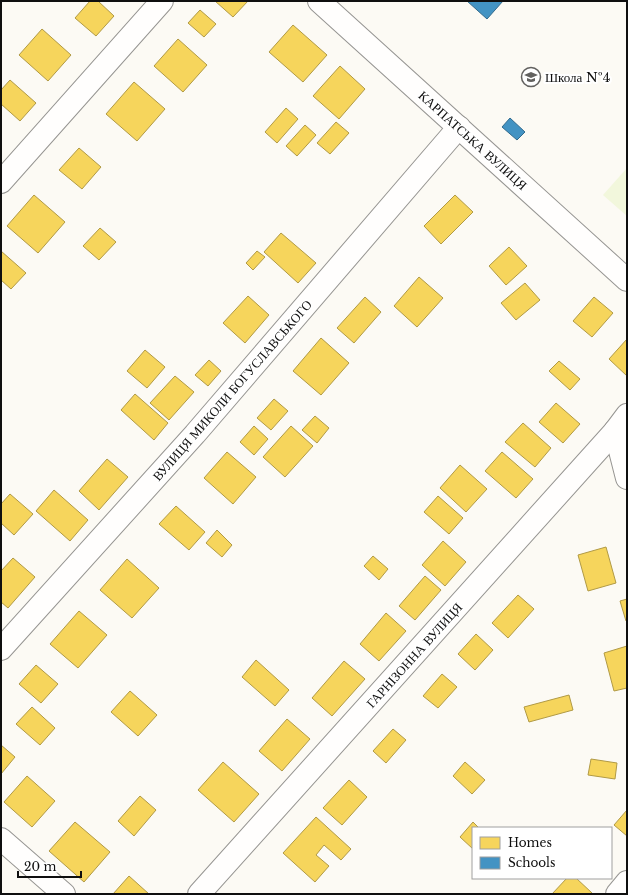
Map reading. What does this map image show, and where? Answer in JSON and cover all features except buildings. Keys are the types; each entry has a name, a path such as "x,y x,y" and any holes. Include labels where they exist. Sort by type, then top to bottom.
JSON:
{"street":[{"path":"1,182 162,1"},
{"name":"КАРПАТСЬКА ВУЛИЦЯ","path":"319,1 459,126 627,280"},
{"name":"ВУЛИЦЯ МИКОЛИ БОГУСЛАВСЬКОГО","path":"1,649 195,434 459,126"},
{"path":"621,423 627,478"},
{"name":"ГАРНІЗОННА ВУЛИЦЯ","path":"199,894 621,423"},
{"path":"1,839 64,894"},
{"path":"616,894 627,882"}],"green space":[{"path":"627,168 627,216 603,195"}],"place":[{"name":"Школа №4","path":"531,77"}]}
